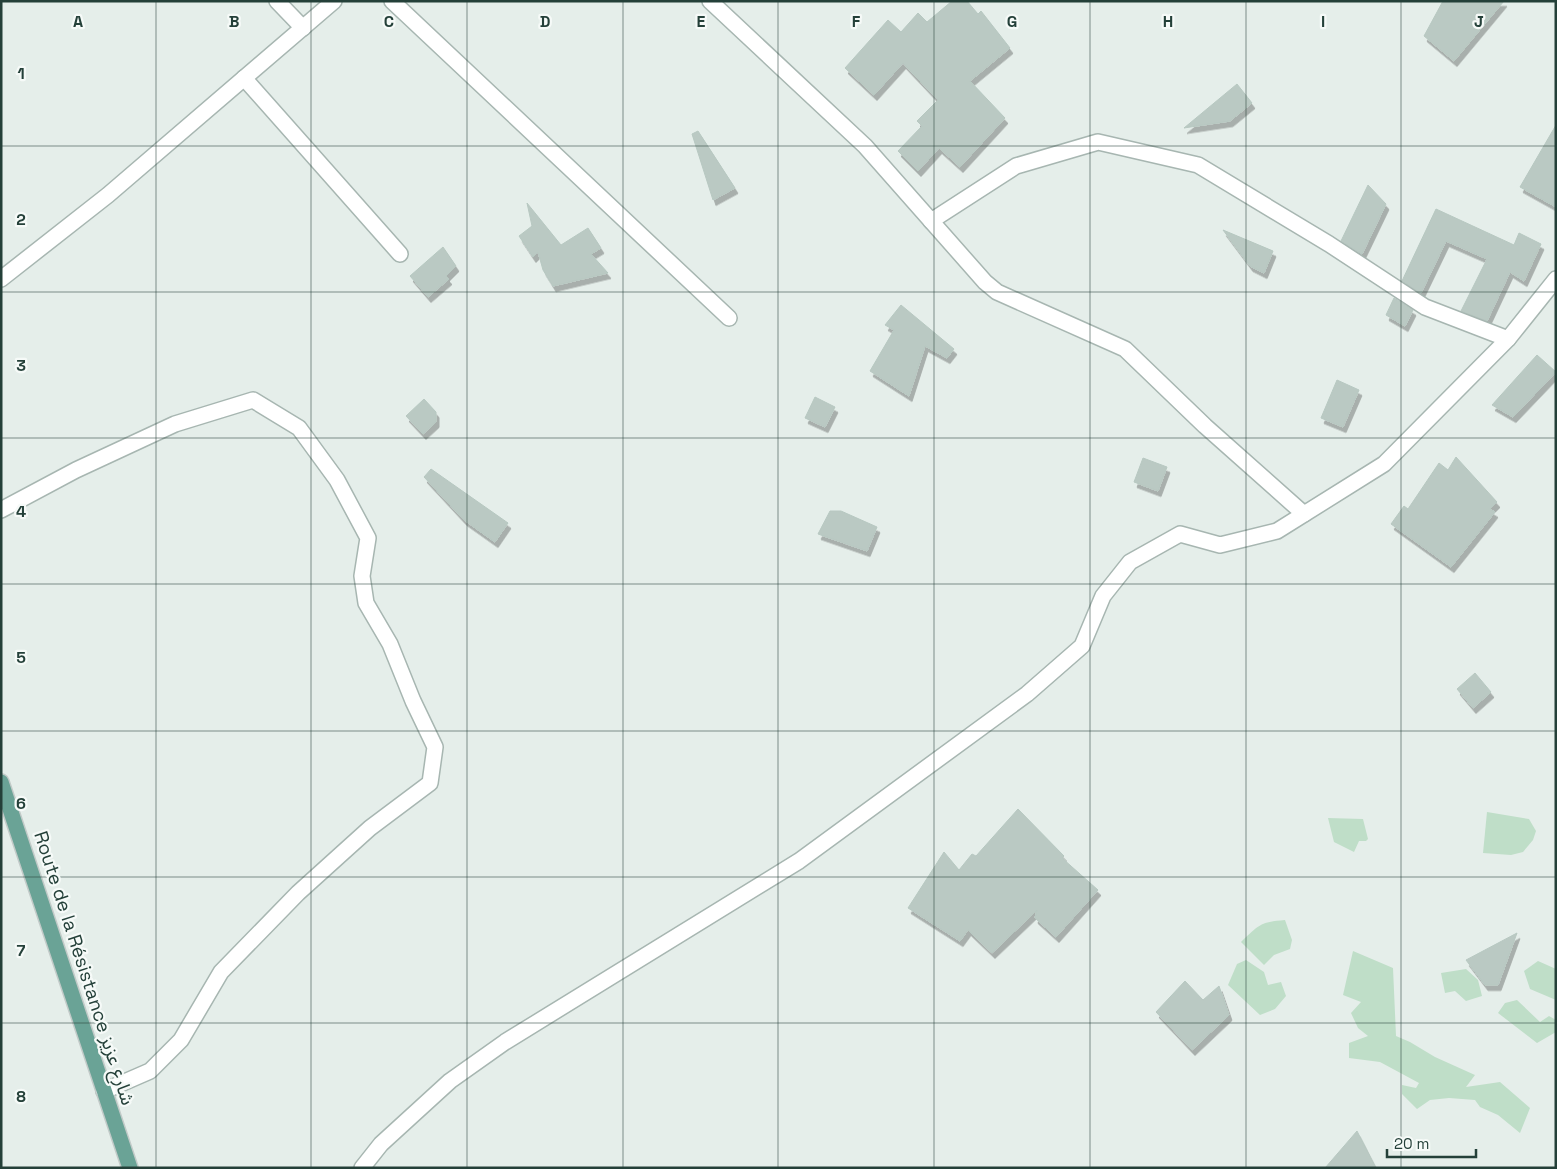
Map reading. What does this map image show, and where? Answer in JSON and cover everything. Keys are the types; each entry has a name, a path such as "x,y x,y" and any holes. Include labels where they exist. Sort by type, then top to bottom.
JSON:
{"main road":[{"name":"Route de la Résistance شارع عزيز","path":"1,782 130,1168"}],"street":[{"path":"278,1 302,28"},
{"path":"1,279 108,195 334,1"},
{"path":"392,1 729,318"},
{"path":"710,1 865,146 985,282 997,292 1125,349 1206,426 1304,514"},
{"path":"244,78 400,254"},
{"path":"931,221 1016,166 1098,142 1198,165 1329,244 1425,307 1508,339"},
{"path":"362,1168 381,1144 450,1080 505,1042 799,861 1027,694 1082,646 1103,596 1130,562 1180,534 1220,545 1277,531 1384,464 1508,339 1556,279"},
{"path":"1,510 76,470 175,424 253,400 299,428 337,480 368,538 362,576 366,603 390,644 435,747 430,783 370,828 298,893 220,972 181,1040 150,1071 104,1091"}],"green space":[{"path":"1487,812 1529,819 1536,831 1533,840 1523,852 1511,855 1483,853"},
{"path":"1328,818 1363,819 1368,839 1366,841 1359,841 1354,852 1334,842"},
{"path":"1285,920 1292,940 1290,949 1274,955 1264,965 1241,942 1260,925"},
{"path":"1353,951 1393,968 1396,1036 1435,1057 1475,1075 1466,1087 1500,1082 1530,1108 1520,1133 1498,1115 1480,1107 1475,1100 1449,1098 1430,1100 1417,1109 1402,1094 1402,1085 1416,1088 1419,1083 1380,1062 1349,1058 1349,1043 1368,1036 1358,1028 1351,1013 1361,1002 1343,995"},
{"path":"1246,960 1264,972 1268,985 1281,982 1286,996 1275,1009 1260,1015 1228,985 1237,964"},
{"path":"1538,961 1556,969 1556,1000 1530,989 1524,971"},
{"path":"1466,969 1478,980 1482,996 1466,1001 1455,991 1445,993 1441,973"},
{"path":"1517,1000 1540,1022 1549,1016 1556,1020 1556,1032 1537,1043 1498,1013 1505,1003"}],"building":[{"path":"952,1 967,1 978,14 981,11 1010,48 970,81 1005,118 960,167 939,148 918,171 898,151 922,126 917,121 938,100 903,63 874,95 845,68 888,20 901,32 918,13 927,22"},
{"path":"1443,1 1504,1 1454,61 1424,36"},
{"path":"1237,84 1252,103 1230,121 1184,128"},
{"path":"1556,125 1556,207 1520,187"},
{"path":"698,131 735,188 713,200 692,134"},
{"path":"1368,185 1386,204 1362,254 1341,241"},
{"path":"527,203 561,245 588,228 601,248 591,254 608,273 553,286 543,270 538,252 533,257 519,236 532,226"},
{"path":"1436,209 1514,245 1519,233 1541,244 1524,281 1510,272 1487,321 1461,311 1487,259 1446,241 1421,293 1402,281"},
{"path":"1223,230 1273,251 1264,273 1250,266"},
{"path":"443,247 456,266 446,276 449,279 428,297 410,276"},
{"path":"1394,298 1413,310 1405,326 1386,315"},
{"path":"901,305 954,349 947,358 925,346 909,396 870,371 894,330 885,325"},
{"path":"1537,355 1556,372 1513,417 1492,405"},
{"path":"1337,380 1359,390 1343,427 1321,418"},
{"path":"815,397 835,407 825,427 805,418"},
{"path":"424,399 436,412 436,422 423,434 406,416"},
{"path":"1456,457 1497,502 1490,509 1495,512 1451,567 1391,524 1404,506 1408,509 1439,463 1448,470"},
{"path":"1143,458 1167,467 1158,491 1134,482"},
{"path":"431,469 508,523 495,542 464,520 424,477"},
{"path":"830,511 841,511 877,527 867,551 818,534"},
{"path":"1475,673 1491,692 1473,708 1457,689"},
{"path":"1018,809 1064,856 1062,858 1098,890 1056,937 1035,918 1037,910 992,953 968,930 960,941 908,908 944,852 959,870 972,854 976,856"},
{"path":"1517,933 1498,985 1485,985 1466,960"},
{"path":"1185,981 1203,1000 1219,986 1229,1015 1192,1050 1156,1012"},
{"path":"1357,1131 1376,1168 1325,1168"}]}
